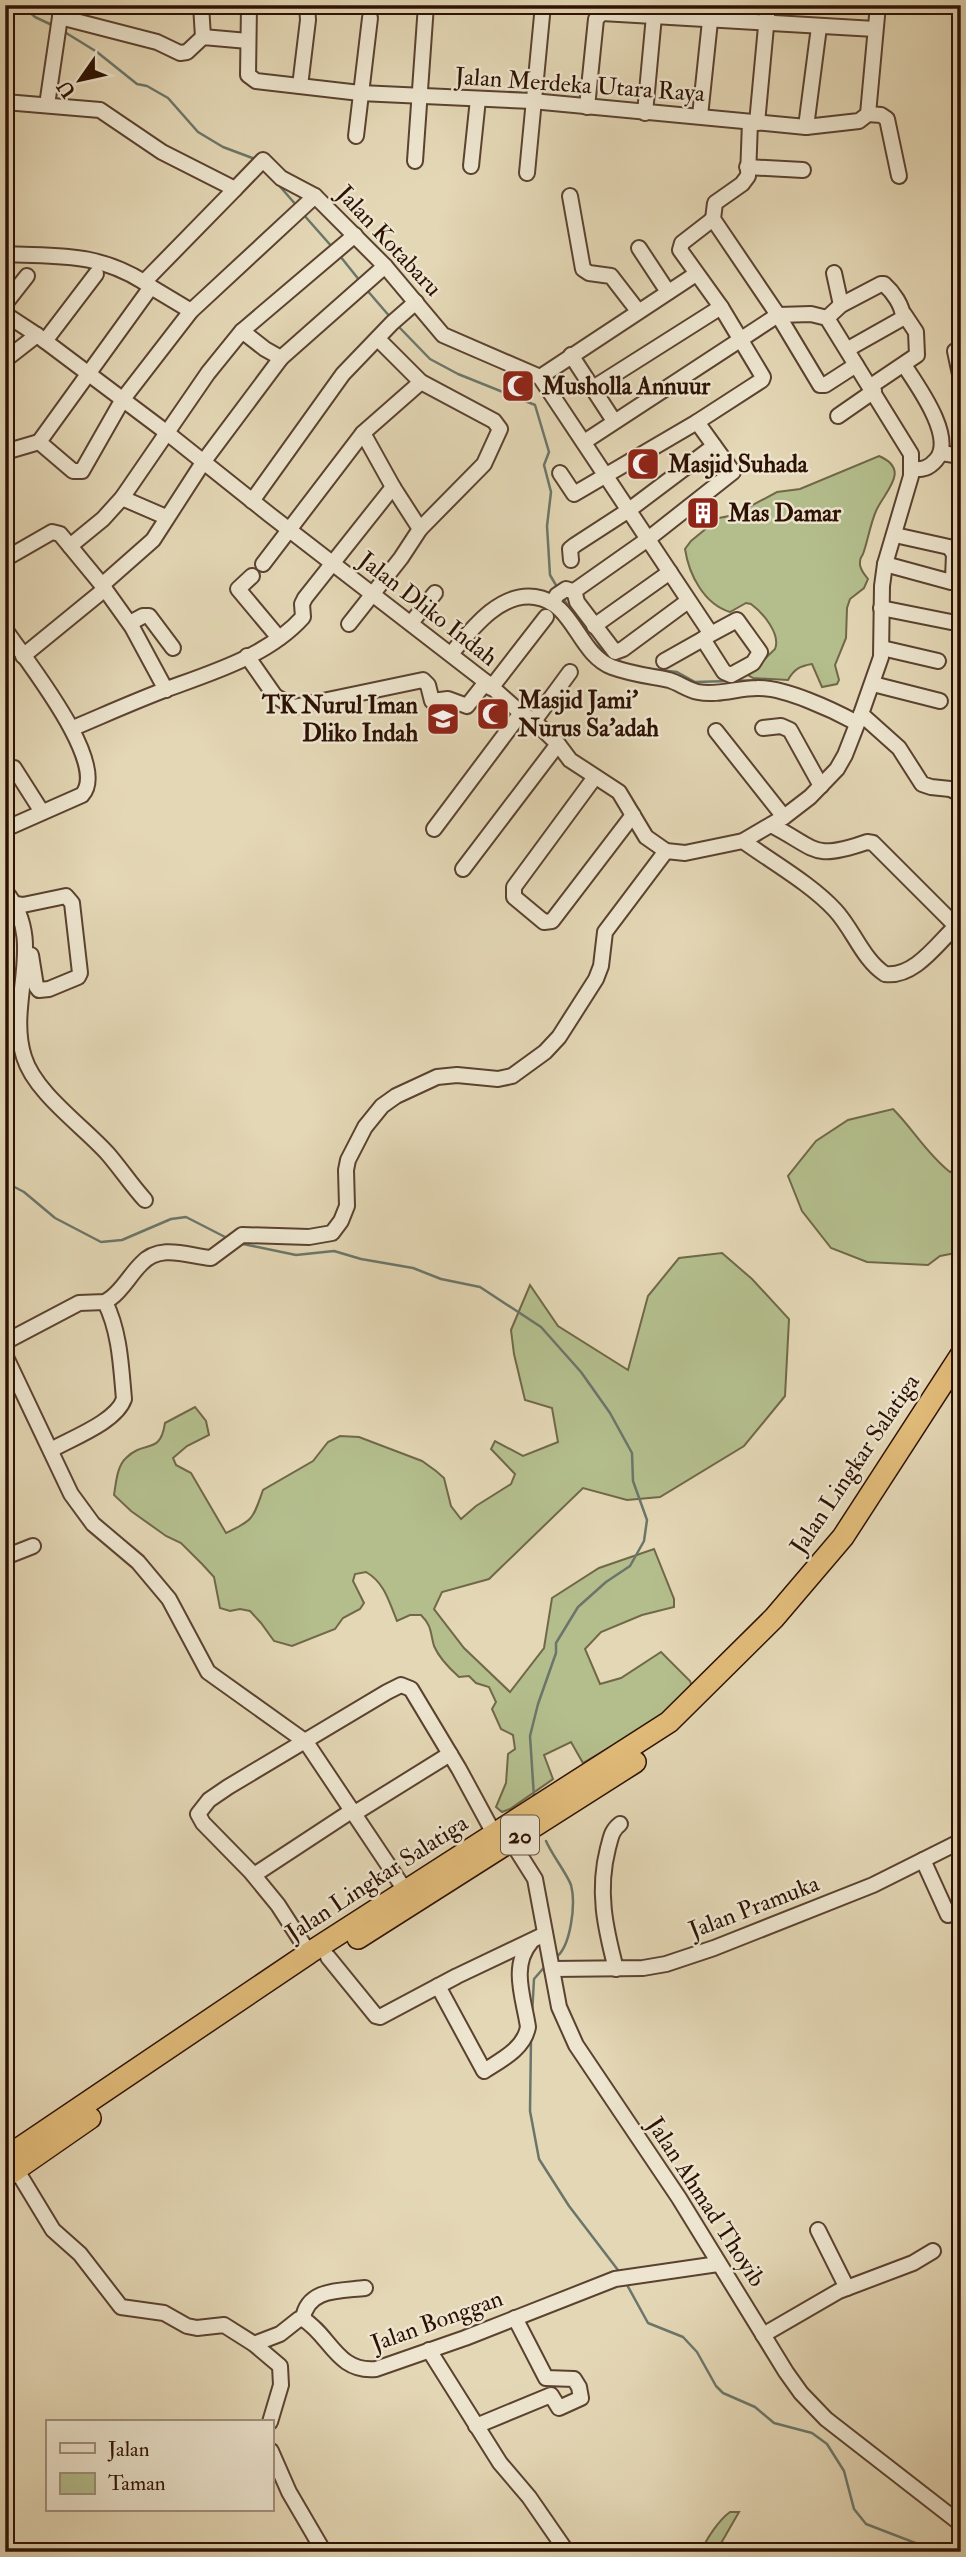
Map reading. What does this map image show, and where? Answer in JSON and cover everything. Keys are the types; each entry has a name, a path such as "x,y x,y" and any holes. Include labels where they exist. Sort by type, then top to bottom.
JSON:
{"highway":[{"name":"Jalan Lingkar Salatiga","path":"848,1540 961,1355"},
{"name":"Jalan Lingkar Salatiga","path":"9,2168 319,1955 622,1761 669,1722 710,1684 848,1540 961,1377"},
{"name":"Jalan Lingkar Salatiga","path":"319,1955 405,1890 502,1840"}],"street":[{"path":"201,5 203,37"},
{"name":"Jalan Merdeka Utara Raya","path":"248,5 247,61 251,79 360,93 532,101 806,127 859,121 868,114"},
{"path":"300,86 308,20 307,5"},
{"path":"415,161 426,5"},
{"path":"527,173 543,5"},
{"path":"768,5 748,176 744,182 715,203 713,219 778,315 820,384 825,385 856,365"},
{"path":"878,5 868,114 881,115 887,119 899,176"},
{"path":"587,107 597,17 602,13 654,11 710,21 875,29"},
{"path":"645,113 654,11"},
{"path":"356,136 370,18"},
{"path":"47,106 59,20 157,41 180,53 187,52 203,37 248,41"},
{"path":"700,116 710,21"},
{"path":"806,127 819,27"},
{"path":"471,166 478,99"},
{"path":"5,102 100,110 162,152 235,189"},
{"name":"Jalan Kotabaru","path":"39,442 88,375 147,284 264,160 281,178 315,196 385,266 447,338 540,377"},
{"path":"747,167 803,170"},
{"path":"5,452 39,442 73,471 82,471 123,399 191,312 315,196"},
{"path":"570,196 583,268 589,272 608,274 615,279 638,311"},
{"path":"560,473 574,495 697,422 762,379 742,339 680,250 680,245 713,219"},
{"path":"70,546 103,519 122,498 208,373 242,331 355,235"},
{"path":"639,248 668,292"},
{"path":"5,254 83,257 125,271 191,312"},
{"path":"23,656 153,540 204,461 281,358 385,266"},
{"path":"834,273 841,305"},
{"path":"5,360 41,338 96,274"},
{"path":"664,661 707,636 737,620 760,652 757,659 742,670 731,675 724,672 707,636 670,572 540,377 696,275"},
{"path":"5,304 27,276"},
{"path":"827,318 841,305 884,284 915,328 918,350 914,358 838,416"},
{"path":"252,501 327,394 394,321 416,302"},
{"path":"593,388 721,307"},
{"name":"Jalan Dliko Indah","path":"5,314 123,399 451,654 528,717 558,744 570,760 619,792 646,837 666,851"},
{"path":"5,1342 79,1303 105,1302 116,1294 152,1255 171,1252 213,1257 244,1234 281,1237 330,1234 341,1221 348,1206 346,1170 351,1152 365,1127 382,1106 396,1096 437,1077 457,1075 498,1079 512,1076 545,1052 559,1037 596,979 604,953 605,932 666,851 685,853 743,841 777,821 821,786 845,755 873,684 882,648 881,608 885,564 912,469 909,448 827,318 811,314 778,315 584,442"},
{"path":"848,349 902,319 904,314"},
{"path":"242,331 281,358"},
{"path":"349,624 401,558 420,529 484,464 500,429 494,421 421,382 378,338"},
{"path":"955,351 961,379"},
{"path":"571,355 614,421"},
{"path":"904,365 935,417 941,435 942,453 929,467 912,469"},
{"path":"263,564 362,433 421,382"},
{"path":"451,654 492,610 514,600 563,594 648,539 733,472 697,422"},
{"path":"362,433 420,529"},
{"path":"571,560 570,549 575,545 629,510 714,446"},
{"path":"942,453 954,455 961,450"},
{"path":"73,728 207,676 279,638 301,619 303,600 393,488"},
{"path":"122,498 166,517"},
{"path":"5,559 52,532 60,534 130,623 166,690"},
{"path":"885,564 952,581 954,554 949,547 895,535"},
{"path":"594,626 670,572"},
{"path":"251,576 238,589 279,638"},
{"path":"411,623 435,593"},
{"path":"563,594 577,602 613,651 618,652 688,601"},
{"path":"563,594 571,622 597,659 609,666 645,678 670,680 699,692 760,687 859,719 899,748 922,784 950,789 961,794"},
{"path":"881,608 956,624"},
{"path":"130,623 149,616 173,648"},
{"path":"247,656 275,696 294,708 423,680 428,685 432,701 448,699 467,706 489,685 546,617"},
{"path":"5,630 73,728 88,779 85,793 5,828"},
{"path":"882,648 938,662"},
{"path":"434,829 528,717 570,672"},
{"path":"873,684 940,701"},
{"path":"763,728 781,726 790,730 821,786"},
{"path":"716,731 777,821 804,846 831,853 873,842 958,926 919,963 902,972 885,974 874,965 836,911 822,897 743,841"},
{"path":"463,869 558,744"},
{"path":"5,768 14,768 42,812"},
{"path":"595,777 514,887 514,897 544,922 552,921 633,816"},
{"path":"5,891 19,904 37,988 49,989 77,979 80,974 70,899 66,897 19,904"},
{"path":"19,904 27,957 18,1016 18,1035 28,1067 62,1110 107,1154 145,1200"},
{"path":"51,1450 120,1410 124,1399 113,1321 105,1302"},
{"path":"5,1356 71,1494 84,1513 105,1536 138,1562 169,1599 208,1672 306,1742 405,1890"},
{"path":"5,1558 33,1546"},
{"name":"Jalan Ahmad Thoyib","path":"306,1742 398,1686 406,1685 411,1689 502,1840 535,1879 559,2007 576,2045 679,2198 801,2393 825,2419 961,2524"},
{"path":"306,1742 209,1800 198,1814 203,1824 254,1875 319,1955 376,2016 383,2016 545,1934"},
{"path":"254,1875 450,1754"},
{"path":"616,1969 604,1924 601,1900 604,1863 613,1830 620,1824"},
{"name":"Jalan Pramuka","path":"551,1964 616,1969 666,1964 714,1948 873,1885 961,1840"},
{"path":"923,1860 950,1914"},
{"path":"438,1986 484,2071 512,2052 526,2035 528,2027 519,1971 523,1954 531,1942"},
{"path":"9,2168 53,2230 80,2254 121,2307 164,2313 187,2326 197,2328 224,2325 254,2344 280,2366 281,2385 271,2420"},
{"path":"818,2230 847,2288"},
{"path":"763,2335 847,2288 913,2263 933,2251"},
{"name":"Jalan Bonggan","path":"303,2319 338,2355 356,2368 376,2369 615,2279 718,2264"},
{"path":"254,2344 280,2334 299,2319 303,2319 306,2306 315,2296 365,2288"},
{"path":"515,2318 559,2409 579,2401 582,2394 574,2379 546,2378"},
{"path":"429,2350 500,2463 529,2497 567,2552"},
{"path":"476,2426 551,2395"},
{"path":"273,2456 289,2492 324,2552"}],"green space":[{"path":"879,456 889,462 895,475 876,511 860,559 861,569 868,579 864,588 850,599 847,608 846,638 835,665 839,680 837,684 822,687 812,664 798,669 788,680 753,678 748,675 775,649 773,631 751,604 746,603 730,612 705,595 690,569 685,549 719,518 734,515 777,492 800,489"},
{"path":"893,1109 950,1172 961,1168 961,1252 940,1256 928,1265 867,1262 831,1248 802,1211 788,1176 816,1141 848,1120"},
{"path":"722,1253 752,1279 789,1319 785,1396 744,1446 660,1497 627,1500 583,1488 489,1579 442,1592 434,1609 464,1648 510,1692 544,1648 552,1598 599,1568 654,1549 674,1599 674,1607 642,1615 601,1632 585,1649 600,1684 621,1678 661,1652 692,1686 656,1720 583,1763 571,1742 544,1755 553,1779 510,1809 502,1812 496,1807 506,1783 508,1754 515,1749 513,1735 501,1729 492,1709 496,1702 489,1687 476,1683 469,1676 459,1677 441,1659 434,1646 429,1626 421,1615 410,1615 397,1621 386,1594 372,1576 366,1572 355,1574 353,1581 364,1603 360,1609 343,1618 335,1629 292,1646 274,1641 250,1611 220,1608 214,1577 202,1564 181,1543 166,1536 131,1511 114,1495 123,1461 133,1452 155,1444 163,1433 165,1423 195,1407 206,1421 209,1435 187,1446 173,1458 176,1465 191,1473 226,1533 251,1517 263,1490 313,1461 328,1442 340,1436 359,1437 422,1461 444,1478 451,1506 461,1519 511,1484 515,1474 491,1449 495,1441 523,1456 558,1442 552,1408 525,1400 514,1354 511,1330 530,1285 558,1326 628,1370 648,1296 679,1258"},
{"path":"730,2512 739,2512 716,2552 701,2552 713,2530"}],"waterway":[{"path":"22,5 35,17 54,26"},
{"path":"63,31 97,52 137,84 147,86 168,98 198,132 223,147 255,159"},
{"path":"276,182 297,206"},
{"path":"303,214 333,248"},
{"path":"340,256 360,281"},
{"path":"366,289 391,318"},
{"path":"398,326 430,359 458,374 535,405 549,452 544,465 551,492 547,526 550,575 557,587"},
{"path":"562,596 571,611"},
{"path":"593,642 609,657 631,666"},
{"path":"641,668 677,672 695,682 765,680 774,683"},
{"path":"945,795 952,798 961,813"},
{"path":"5,1182 24,1192 55,1218 101,1242 122,1240 171,1219 186,1217 229,1239"},
{"path":"238,1243 296,1255 334,1251 361,1259 413,1268 441,1279 480,1287 541,1327 581,1372 610,1413 632,1453 633,1481 647,1520 644,1541 630,1566 606,1582 578,1607 556,1643 556,1653 530,1736 534,1797"},
{"path":"546,1841 569,1880 572,1893 568,1935 565,1945 555,1958"},
{"path":"532,2015 534,1979 547,1964"},
{"path":"531,2039 530,2111 539,2159 569,2206 621,2274"},
{"path":"626,2283 648,2323 683,2337 697,2352 716,2386 723,2393 755,2407 774,2423 812,2433 827,2444 844,2471 854,2509 866,2524 939,2552"}],"place":[{"name":"Musholla Annuur","path":"518,386"},
{"name":"Masjid Suhada","path":"643,464"},
{"name":"Mas Damar","path":"703,513"},
{"name":"Masjid Jami' Nurus Sa'adah","path":"493,714"},
{"name":"TK Nurul Iman Dliko Indah","path":"443,719"}]}
